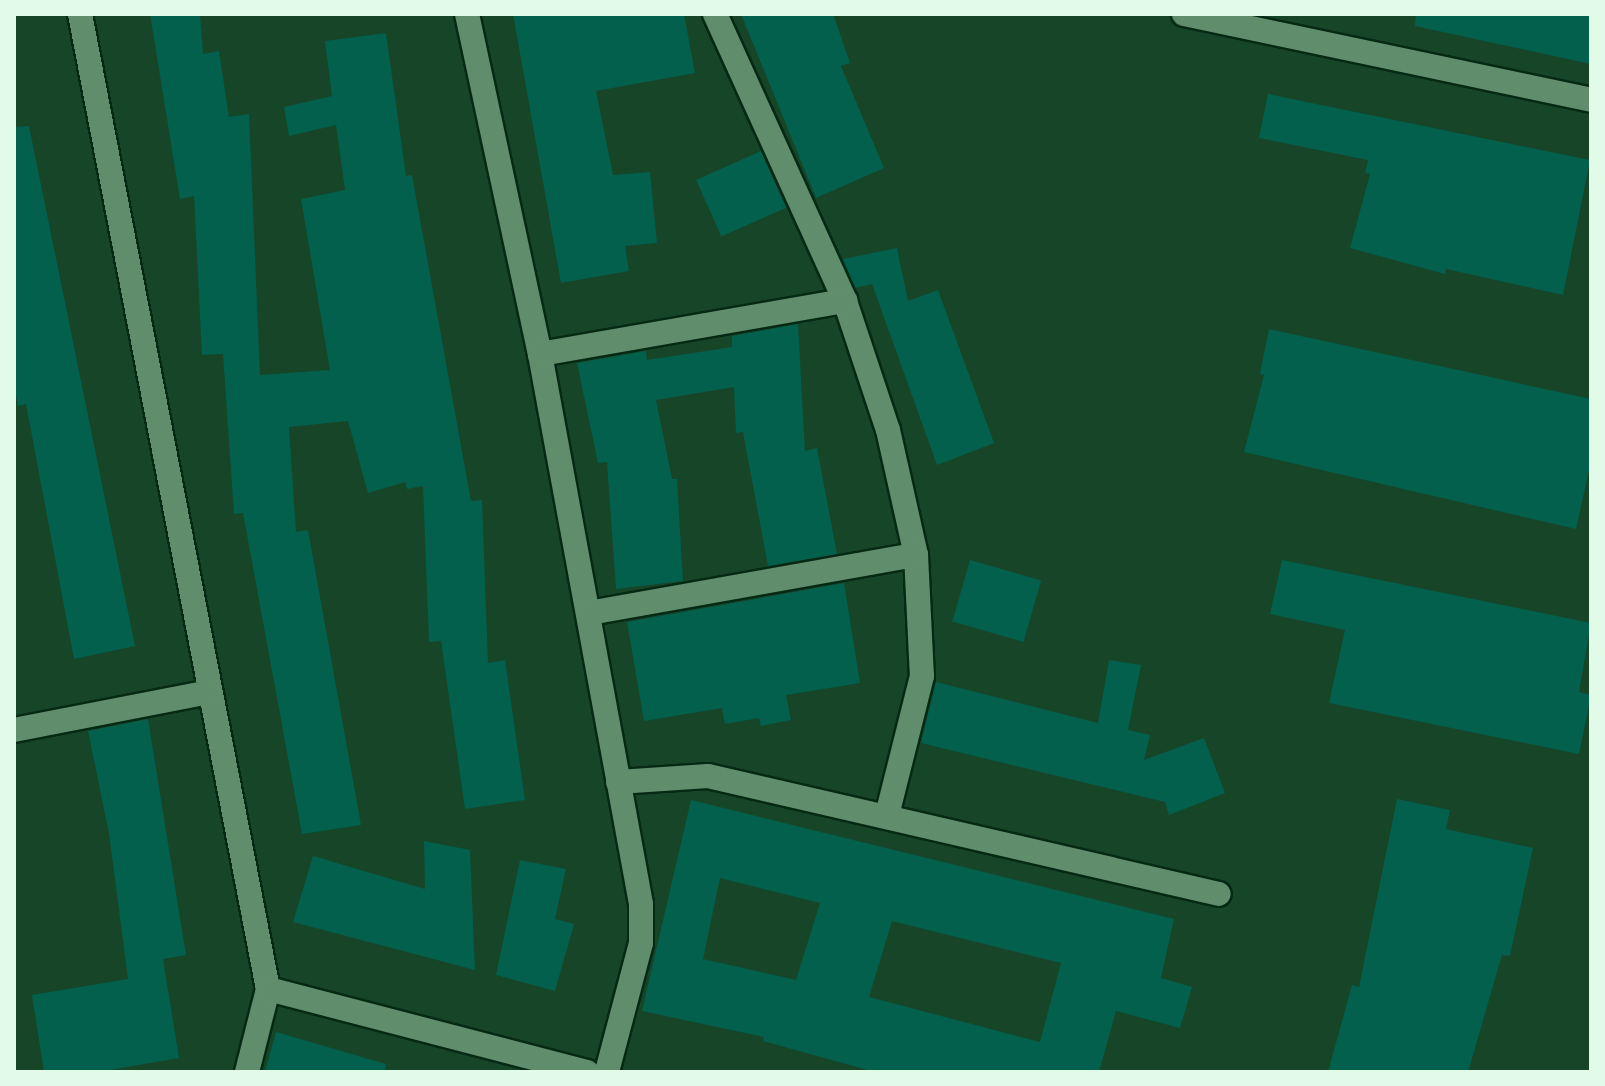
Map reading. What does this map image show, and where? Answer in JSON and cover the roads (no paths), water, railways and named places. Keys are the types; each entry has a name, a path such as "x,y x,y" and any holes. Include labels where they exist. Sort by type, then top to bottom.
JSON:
{"street":[{"path":"80,14 268,989 247,1072"},
{"path":"467,14 540,354 641,904 641,943 607,1072"},
{"path":"715,14 845,301 888,430 916,555 922,676 887,815"},
{"path":"1184,14 1591,100"},
{"path":"540,354 845,301"},
{"path":"589,613 916,555"},
{"path":"14,730 210,692"},
{"path":"618,782 708,776 1219,894"},
{"path":"268,989 573,1070"}]}
